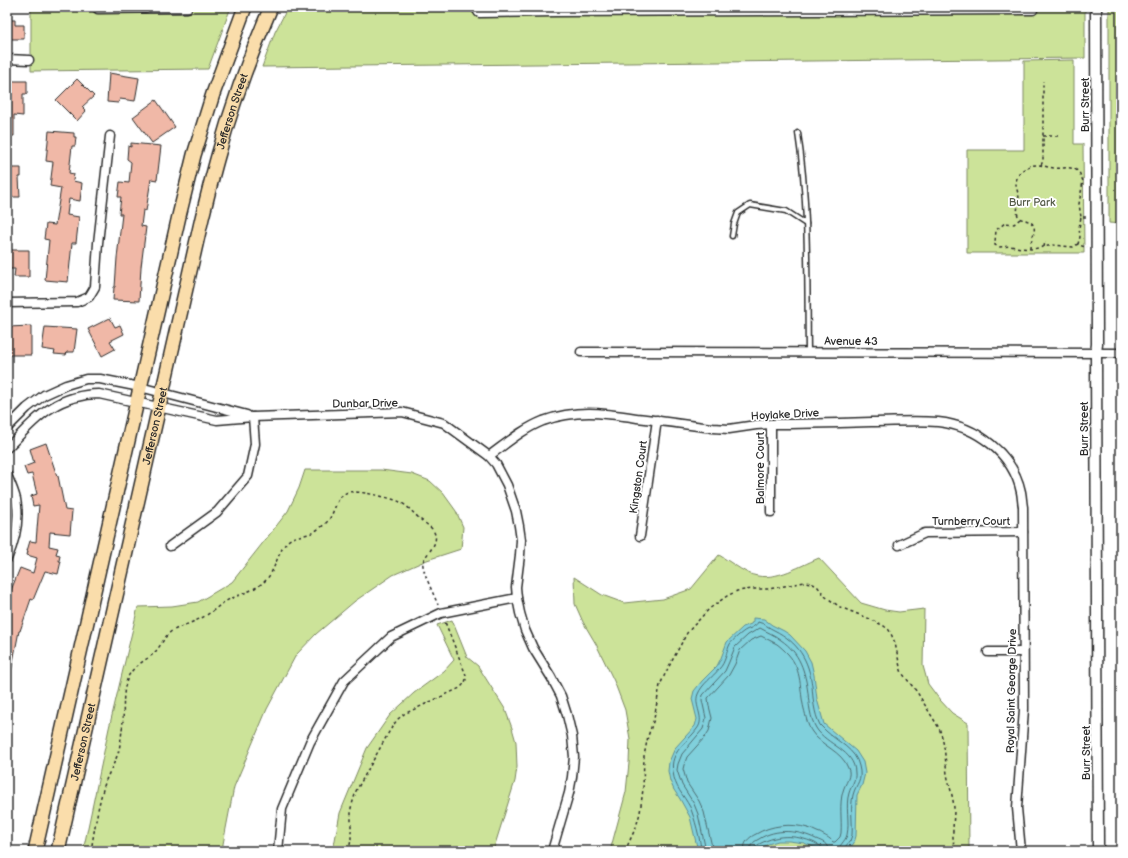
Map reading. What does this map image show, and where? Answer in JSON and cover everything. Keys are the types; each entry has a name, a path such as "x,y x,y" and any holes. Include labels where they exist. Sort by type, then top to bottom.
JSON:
{"main road":[{"name":"Jefferson Street","path":"58,851 151,390 177,224 194,155 213,94 245,7"},
{"name":"Jefferson Street","path":"35,851 151,390 237,95 271,7"}],"street":[{"name":"Burr Street","path":"1096,7 1098,851"},
{"path":"97,8 187,8"},
{"path":"477,10 1033,10"},
{"path":"7,59 29,60"},
{"path":"7,303 77,302 89,297 95,288 98,244 110,136"},
{"name":"Avenue 43","path":"581,352 1121,353"},
{"name":"Dunbar Drive","path":"7,428 27,408 44,395 66,385 86,379 100,379 151,390 253,417"},
{"name":"Dunbar Drive","path":"7,448 37,418 51,407 70,399 88,394 99,394 217,420 253,417 402,412 444,423 489,456 496,464 507,485 516,511 519,526 520,547 516,587 517,598 525,630 533,648 552,677 561,696 568,715 572,736 574,757 572,777 569,794 552,851"},
{"name":"Hoylake Drive","path":"489,456 514,436 528,428 574,413 589,412 730,429 771,424 938,422 951,424 979,435 1000,452 1015,476 1021,492 1023,532"},
{"path":"170,546 217,512 248,476 255,444 253,417"},
{"name":"Kingston Court","path":"640,536 657,420"},
{"name":"Balmore Court","path":"771,424 771,512"},
{"path":"7,475 16,499 17,523 11,550 7,559"},
{"name":"Turnberry Court","path":"899,545 925,533 1023,532"},
{"name":"Royal Saint George Drive","path":"1020,851 1017,808 1024,709 1023,532"},
{"path":"278,851 282,809 310,742 344,681 391,637 441,613 517,598"},
{"path":"988,652 1023,652"}],"lane":[{"path":"798,133 802,161 806,224 808,352"},
{"path":"732,236 738,213 750,205 786,211 806,224"}],"path":[{"path":"1041,165 1043,161 1043,81"},
{"path":"1043,136 1059,136"},
{"path":"1020,219 1017,215 1019,200 1016,187 1017,178 1020,173 1026,167 1033,165 1071,168 1080,172 1083,181 1080,201 1080,237 1078,244"},
{"path":"1081,217 1088,218"},
{"path":"1030,248 1034,234 1034,226 1028,220 1020,219 1014,224 1005,223 998,227 996,234 996,245 999,247 1010,246 1033,249 1053,245 1072,246 1078,244 1088,246"},
{"path":"1044,247 1045,241"},
{"path":"91,851 94,825 99,802 110,769 119,751 123,698 129,676 134,668 154,653 170,632 204,617 223,602 244,594 264,581 271,574 286,543 292,538 313,532 324,524 332,515 338,501 342,496 347,492 353,492 399,502 409,508 432,529 435,541 433,547 424,560 424,572 466,675 466,682 460,688 404,714 394,724 356,791 351,808 351,839 349,851"},
{"path":"625,851 640,813 643,795 644,756 648,736 654,719 660,685 687,633 709,609 727,596 737,591 769,589 805,582 812,583 817,586 826,597 840,607 870,619 889,630 895,644 902,672 917,692 942,735 947,774 954,809 952,838 954,851"}],"green space":[{"path":"31,7 231,7 208,69 31,71"},
{"path":"288,7 1085,7 1085,58 262,67 275,32"},
{"path":"1109,7 1121,7 1121,224 1109,223"},
{"name":"Burr Park","path":"1074,60 1074,144 1083,144 1084,253 967,253 967,150 1024,150 1024,61"},
{"path":"305,470 381,470 412,474 430,481 443,493 456,511 463,527 461,549 427,560 393,575 355,601 316,634 296,655 267,709 234,787 223,851 83,851 109,728 138,607 172,606 198,602 232,582 288,511 299,488"},
{"path":"719,555 748,573 766,577 793,570 819,558 861,603 885,610 899,612 924,609 923,666 928,684 952,713 968,723 969,851 610,851 626,792 630,739 625,710 614,681 575,604 574,577 602,595 624,603 663,599 691,589"},
{"path":"452,620 467,657 478,666 505,709 516,742 517,767 515,781 493,851 333,851 340,813 367,748 390,715 414,693 444,671 454,660 437,625"}],"water":[{"path":"753,618 764,619 784,631 790,635 805,651 811,662 817,699 824,724 856,751 863,762 865,773 862,785 857,795 856,836 854,843 845,851 827,851 804,843 778,841 768,844 757,851 698,851 690,817 670,781 668,771 669,762 675,748 695,726 697,719 692,699 694,691 717,666 727,642 743,627 751,624"}],"building":[{"path":"7,20 15,20 15,25 24,25 24,39 7,39"},
{"path":"109,73 139,78 135,101 120,99 118,103 107,102"},
{"path":"77,79 94,96 82,107 86,111 77,121 56,100"},
{"path":"7,81 27,81 27,94 23,94 23,116 14,115 14,136 7,136"},
{"path":"156,100 175,127 152,143 133,117"},
{"path":"49,131 74,133 74,137 76,137 75,146 72,146 69,173 74,174 73,181 82,183 80,201 69,199 67,215 79,217 76,243 72,243 68,282 45,280 49,240 44,239 46,224 55,225 61,188 50,186 53,162 46,161"},
{"path":"131,143 161,146 157,180 151,179 146,211 143,210 141,226 146,227 141,267 139,301 113,300 122,214 119,214 121,197 118,197 120,182 129,183 131,162 127,159 128,146 131,147"},
{"path":"7,168 21,168 21,177 19,177 20,197 7,197"},
{"path":"7,250 29,250 29,277 14,277 15,269 7,269"},
{"path":"110,318 115,327 120,325 124,334 110,341 115,349 102,356 88,329"},
{"path":"31,326 31,355 8,355 8,327"},
{"path":"45,327 77,329 74,352 67,352 66,355 54,354 55,351 42,349"},
{"path":"46,443 58,476 65,510 72,511 70,534 50,532 49,546 58,548 56,554 60,555 59,561 61,561 58,574 45,571 33,600 31,599 19,631 11,672 7,672 7,600 20,568 33,573 37,558 27,555 27,551 30,541 36,542 39,505 33,506 31,496 37,494 32,474 27,475 24,467 34,463 30,449"}]}
